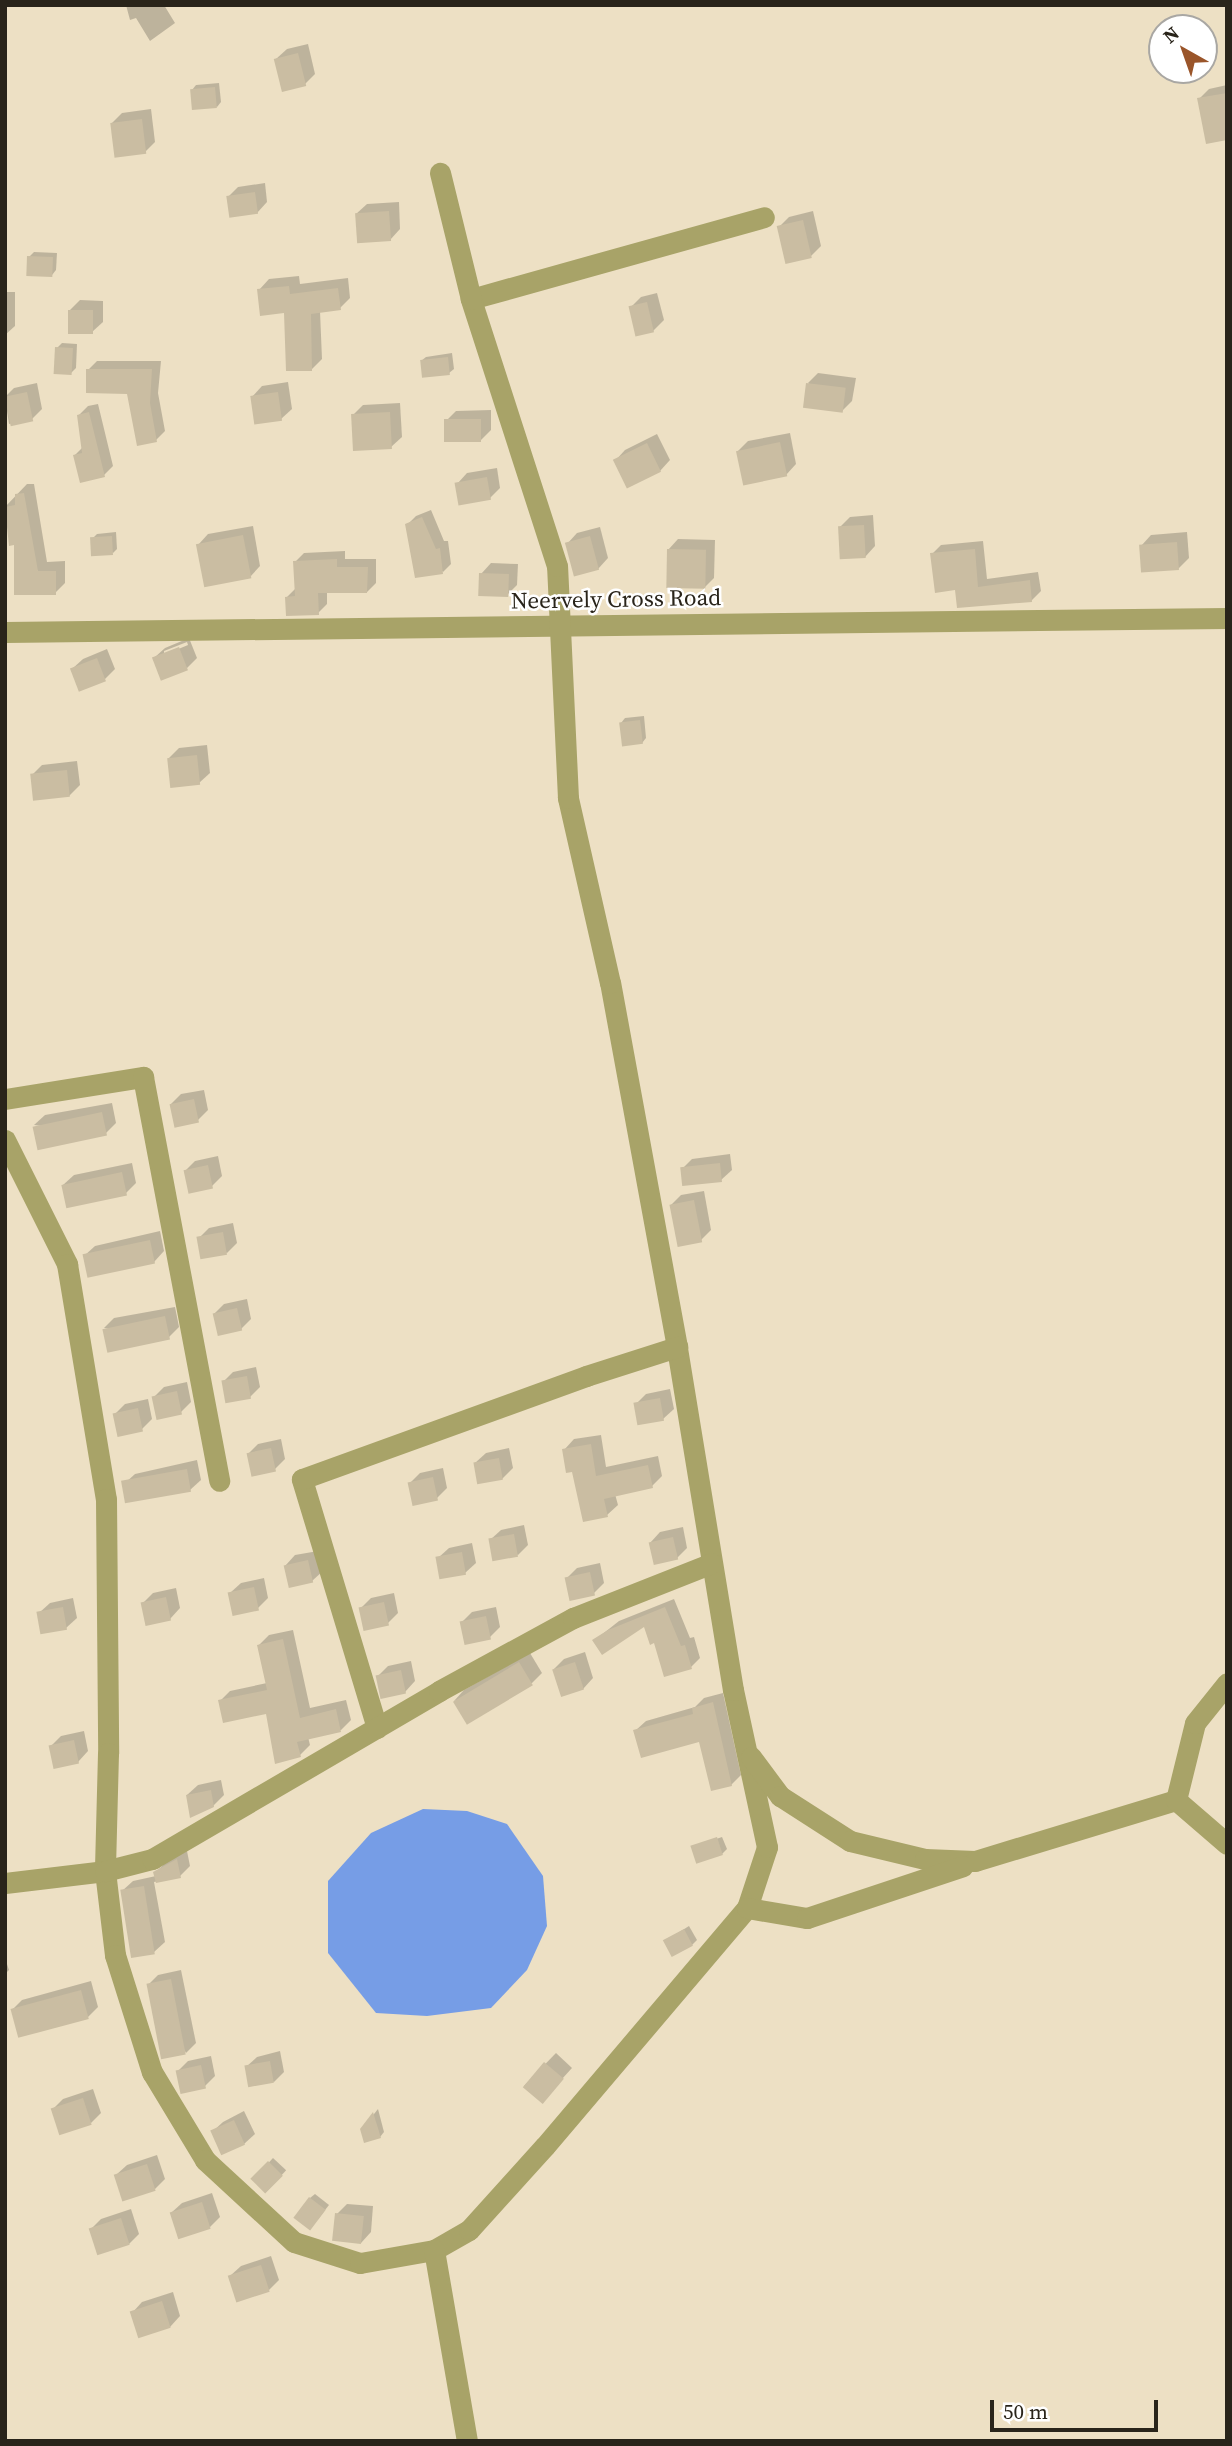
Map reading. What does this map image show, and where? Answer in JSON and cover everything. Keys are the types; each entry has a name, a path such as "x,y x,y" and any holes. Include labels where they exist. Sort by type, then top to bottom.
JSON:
{"street":[{"path":"5,1140 67,1264 106,1499 108,1753 105,1871 115,1955 152,2072 205,2160 294,2242 360,2263 434,2250 469,2230 545,2146 747,1908 767,1847 712,1563 677,1347 610,983 568,798 557,566 471,299 440,173"},
{"path":"471,299 764,217"},
{"name":"Neervely Cross Road","path":"5,632 1227,618"},
{"path":"5,1100 143,1077 219,1481"},
{"path":"377,1728 302,1479 586,1376 677,1347"},
{"path":"5,1883 105,1871 152,1859 573,1618 712,1563"},
{"path":"1176,1800 1195,1723 1227,1683"},
{"path":"746,1749 780,1796 850,1841 925,1859 975,1861"},
{"path":"747,1908 807,1918 975,1861 1176,1800"},
{"path":"1176,1800 1227,1844"},
{"path":"434,2250 467,2441"}],"water":[{"path":"423,1809 467,1811 507,1824 543,1876 547,1926 527,1970 491,2008 427,2016 376,2013 328,1953 328,1881 371,1833"}],"building":[{"path":"298,53 306,86 282,92 274,59"},
{"path":"215,87 217,108 192,110 190,89"},
{"path":"1227,93 1227,140 1206,144 1197,98"},
{"path":"142,119 146,154 115,158 110,123"},
{"path":"255,192 258,214 229,218 226,196"},
{"path":"389,211 391,241 357,243 355,213"},
{"path":"803,220 812,258 785,264 777,226"},
{"path":"27,256 53,257 52,277 26,276"},
{"path":"289,286 290,294 338,288 341,310 311,314 312,371 286,371 284,313 260,316 257,289"},
{"path":"647,302 654,332 635,336 628,306"},
{"path":"68,310 93,310 93,334 68,334"},
{"path":"55,347 73,348 72,375 54,374"},
{"path":"448,357 450,375 422,378 420,360"},
{"path":"86,369 152,369 150,403 157,442 137,446 127,394 86,393"},
{"path":"806,383 846,388 843,413 803,408"},
{"path":"27,392 33,421 11,426 5,397"},
{"path":"278,392 282,421 254,425 250,396"},
{"path":"89,412 105,477 80,483 73,455 82,453 77,415"},
{"path":"390,412 392,449 353,451 351,414"},
{"path":"444,419 481,419 481,442 444,442"},
{"path":"780,442 787,476 743,486 736,451"},
{"path":"647,443 661,472 627,488 613,460"},
{"path":"487,477 491,500 458,505 455,483"},
{"path":"24,493 38,571 56,571 56,595 14,595 14,545 9,546 5,507 15,505 15,494"},
{"path":"422,517 436,549 440,548 443,574 415,578 405,524"},
{"path":"864,525 866,558 840,559 838,526"},
{"path":"243,535 251,578 204,587 196,544"},
{"path":"112,536 113,555 91,556 90,537"},
{"path":"590,536 599,570 574,577 565,543"},
{"path":"1177,542 1179,570 1141,573 1139,545"},
{"path":"667,549 706,550 705,589 666,588"},
{"path":"975,549 978,587 1030,580 1032,602 957,608 955,590 935,593 930,553"},
{"path":"337,559 337,567 368,567 367,593 318,593 319,615 286,616 285,597 295,596 293,561"},
{"path":"479,573 509,574 508,597 478,596"},
{"path":"179,647 188,670 161,681 152,657"},
{"path":"97,658 106,681 79,692 70,668"},
{"path":"640,720 643,744 622,746 619,723"},
{"path":"197,755 200,785 170,788 167,758"},
{"path":"67,770 70,797 33,801 30,774"},
{"path":"194,1099 199,1122 175,1128 170,1104"},
{"path":"102,1112 107,1135 38,1150 33,1127"},
{"path":"720,1163 722,1182 682,1186 680,1167"},
{"path":"208,1165 213,1188 189,1194 184,1170"},
{"path":"122,1172 127,1195 66,1208 61,1185"},
{"path":"694,1200 702,1242 678,1247 669,1205"},
{"path":"223,1232 227,1255 200,1259 196,1237"},
{"path":"150,1240 155,1263 87,1278 83,1254"},
{"path":"237,1308 242,1330 218,1336 213,1314"},
{"path":"165,1316 170,1339 107,1353 102,1329"},
{"path":"247,1376 251,1399 225,1403 221,1381"},
{"path":"177,1391 182,1414 157,1420 152,1396"},
{"path":"660,1398 664,1421 637,1425 633,1403"},
{"path":"138,1408 143,1431 118,1437 113,1413"},
{"path":"591,1444 596,1476 648,1465 653,1488 604,1499 608,1517 583,1522 572,1472 566,1473 562,1449"},
{"path":"271,1448 276,1471 252,1477 247,1453"},
{"path":"499,1458 503,1480 477,1484 473,1463"},
{"path":"187,1469 191,1492 125,1503 121,1481"},
{"path":"433,1477 438,1500 413,1506 408,1482"},
{"path":"514,1534 518,1557 492,1561 488,1539"},
{"path":"673,1537 678,1559 654,1565 649,1543"},
{"path":"462,1552 466,1575 439,1579 435,1557"},
{"path":"308,1560 313,1582 289,1588 284,1566"},
{"path":"590,1572 595,1595 570,1601 565,1577"},
{"path":"254,1587 259,1610 233,1616 228,1593"},
{"path":"166,1597 171,1620 146,1626 141,1602"},
{"path":"384,1602 389,1625 364,1631 359,1607"},
{"path":"63,1607 67,1630 40,1634 36,1612"},
{"path":"665,1607 681,1646 685,1645 692,1669 664,1677 654,1643 650,1645 644,1627 602,1655 592,1640 608,1630"},
{"path":"486,1616 491,1639 465,1645 460,1622"},
{"path":"283,1639 300,1718 336,1709 341,1732 297,1742 301,1757 275,1764 266,1714 223,1723 218,1700 267,1690 257,1645"},
{"path":"519,1662 533,1685 467,1725 453,1702"},
{"path":"575,1662 584,1690 561,1697 552,1669"},
{"path":"401,1670 406,1693 381,1699 376,1675"},
{"path":"713,1702 732,1786 711,1791 699,1742 641,1758 633,1730 693,1714 692,1708"},
{"path":"74,1740 79,1763 54,1769 49,1745"},
{"path":"211,1790 214,1807 190,1818 186,1795"},
{"path":"717,1837 723,1855 696,1864 690,1846"},
{"path":"177,1859 181,1878 156,1883 153,1872"},
{"path":"144,1886 155,1954 131,1958 120,1890"},
{"path":"684,1929 693,1946 672,1957 663,1940"},
{"path":"171,1979 186,2055 161,2059 146,1984"},
{"path":"81,1990 89,2019 18,2038 10,2009"},
{"path":"270,2061 274,2083 248,2087 244,2066"},
{"path":"544,2062 564,2079 543,2104 523,2087"},
{"path":"201,2065 206,2088 181,2094 176,2070"},
{"path":"83,2098 92,2125 59,2135 51,2109"},
{"path":"373,2112 381,2138 364,2143 360,2129"},
{"path":"234,2120 245,2145 221,2155 210,2131"},
{"path":"268,2161 283,2176 265,2194 250,2179"},
{"path":"147,2164 156,2191 122,2201 114,2175"},
{"path":"309,2197 326,2210 310,2230 293,2218"},
{"path":"202,2202 211,2229 178,2239 170,2213"},
{"path":"335,2213 364,2216 361,2244 332,2241"},
{"path":"121,2218 130,2245 97,2255 89,2229"},
{"path":"261,2265 270,2292 236,2302 228,2276"},
{"path":"162,2301 171,2328 138,2338 130,2312"}]}
